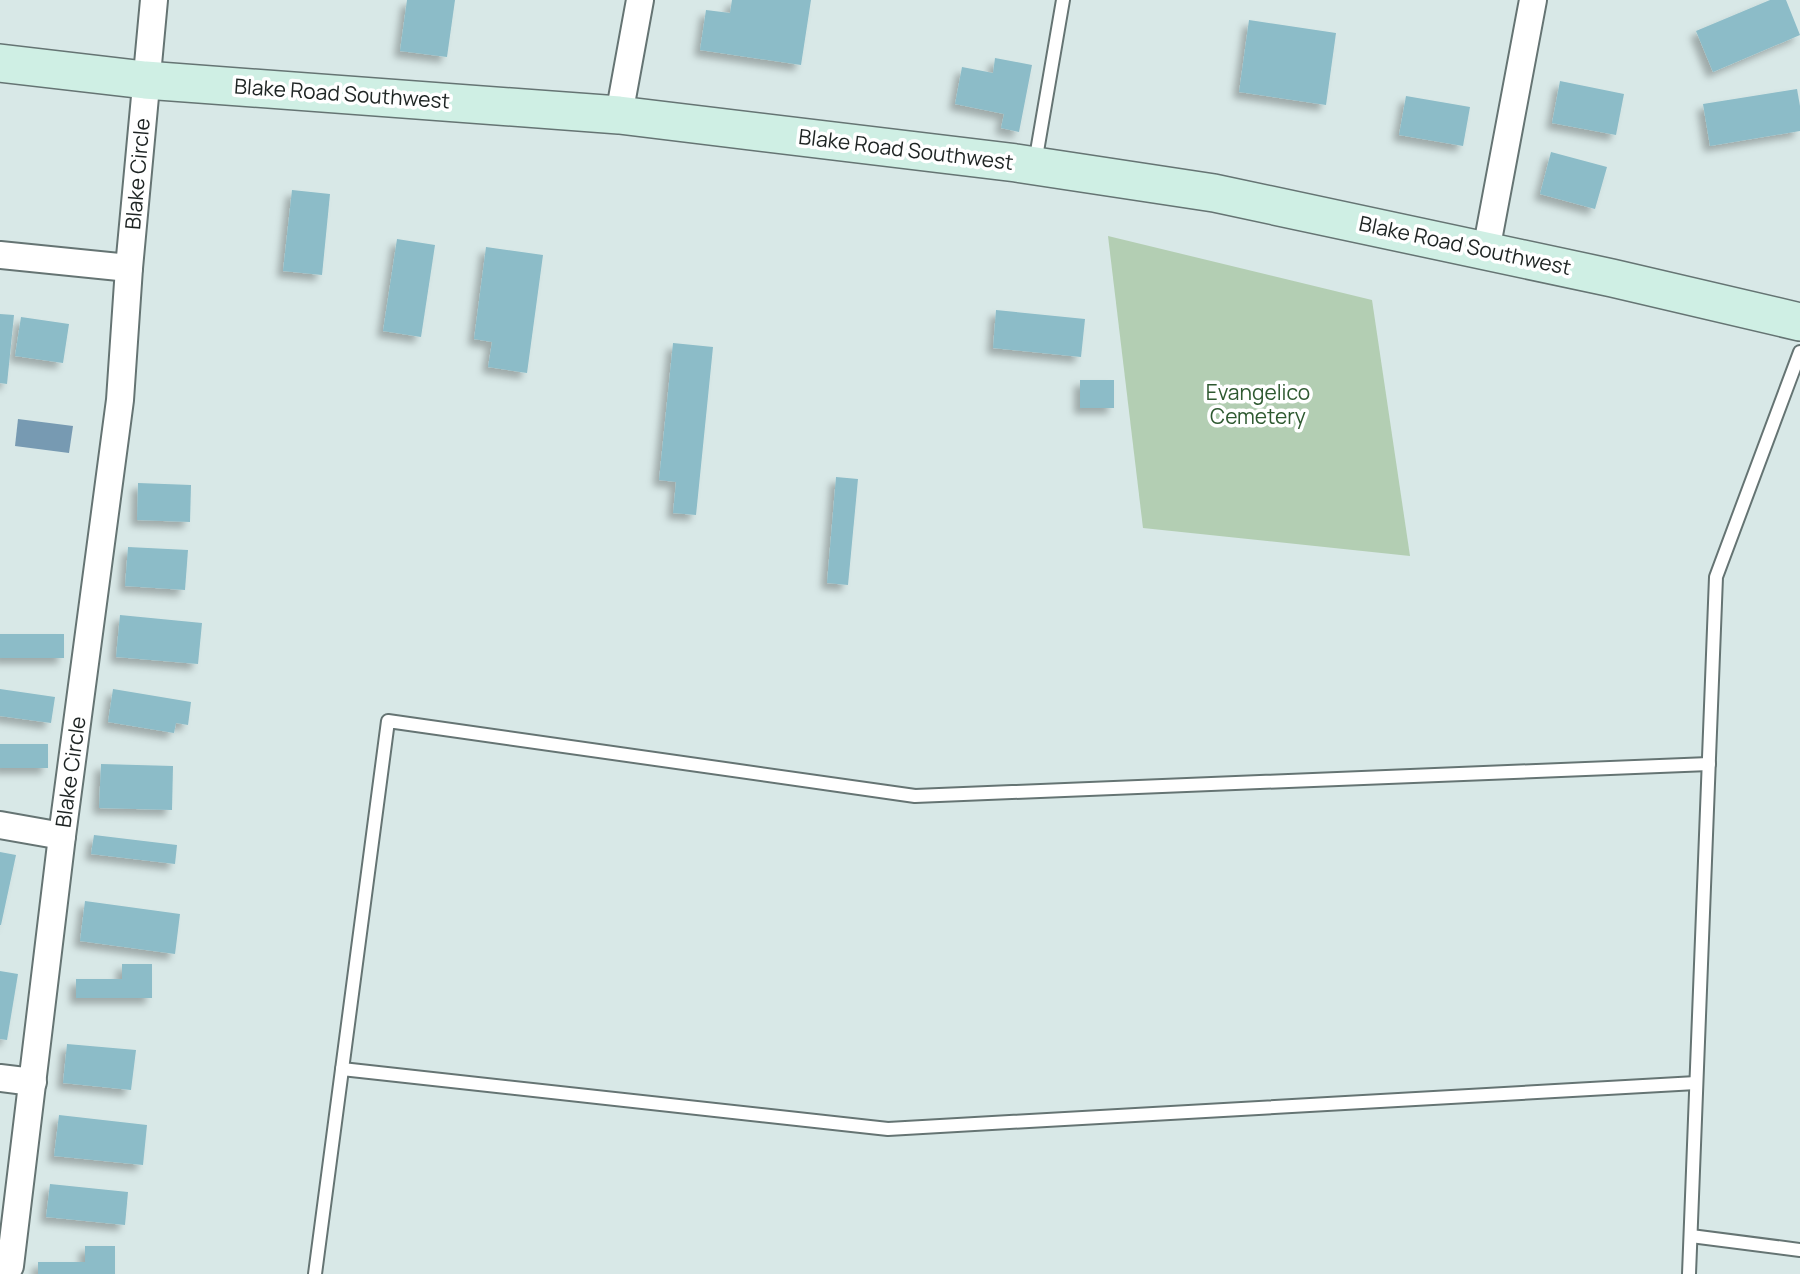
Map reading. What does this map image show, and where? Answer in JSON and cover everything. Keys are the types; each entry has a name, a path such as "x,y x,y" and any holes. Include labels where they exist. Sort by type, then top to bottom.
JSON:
{"main road":[{"name":"Blake Road Southwest","path":"0,63 145,80 619,115 1034,166 1214,193 1612,278 1800,322"}],"street":[{"name":"Blake Circle","path":"6,1274 120,400 145,80 154,0"},
{"path":"619,115 640,0"},
{"path":"1486,251 1533,0"},
{"path":"0,255 130,268"},
{"path":"0,825 62,835"},
{"path":"0,1078 33,1082"}],"lane":[{"path":"1034,166 1063,0"},
{"path":"1689,1274 1716,577 1800,352"},
{"path":"315,1274 388,721 915,796 1709,764"},
{"path":"342,1069 888,1129 1696,1083"},
{"path":"1691,1236 1800,1250"}],"green space":[{"name":"Evangelico Cemetery","path":"1108,236 1372,300 1410,556 1143,528"}],"water":[{"path":"18,419 73,426 69,453 15,446"}],"building":[{"path":"407,0 455,0 447,57 400,51"},
{"path":"732,0 811,0 801,65 700,50 706,10 730,13"},
{"path":"1770,0 1786,0 1800,35 1713,72 1696,31"},
{"path":"1249,20 1336,33 1326,105 1239,92"},
{"path":"995,58 1032,65 1019,132 1001,128 1004,114 955,104 962,67 993,73"},
{"path":"1560,81 1624,94 1616,135 1552,123"},
{"path":"1797,89 1800,131 1710,146 1703,104"},
{"path":"1406,96 1470,107 1463,146 1399,135"},
{"path":"1551,152 1607,167 1595,209 1540,194"},
{"path":"292,190 330,194 322,275 283,271"},
{"path":"397,239 435,245 421,337 383,331"},
{"path":"486,247 543,255 527,373 488,367 492,342 474,339"},
{"path":"996,310 1085,319 1081,357 993,348"},
{"path":"0,314 14,315 7,384 0,383"},
{"path":"21,317 69,324 63,363 15,356"},
{"path":"673,343 713,347 696,515 673,513 676,482 659,480"},
{"path":"1080,380 1114,380 1114,408 1080,408"},
{"path":"836,477 858,479 848,585 827,583"},
{"path":"138,483 191,485 190,522 137,520"},
{"path":"128,547 188,550 185,590 125,586"},
{"path":"120,615 202,623 198,664 116,657"},
{"path":"0,634 64,634 64,658 0,658"},
{"path":"0,689 55,697 51,723 0,716"},
{"path":"113,689 191,702 188,725 176,723 174,733 108,722"},
{"path":"0,744 48,744 48,768 0,768"},
{"path":"101,764 173,766 172,810 99,808"},
{"path":"94,835 177,845 175,864 91,854"},
{"path":"0,852 16,855 1,925 0,925"},
{"path":"85,901 180,914 175,954 80,941"},
{"path":"122,964 152,964 152,998 76,998 76,979 122,979"},
{"path":"0,971 18,974 7,1040 0,1039"},
{"path":"67,1044 136,1050 131,1090 63,1083"},
{"path":"59,1115 147,1125 143,1165 54,1156"},
{"path":"50,1184 128,1192 125,1225 46,1217"},
{"path":"85,1246 115,1246 115,1274 38,1274 38,1262 85,1262"}]}
